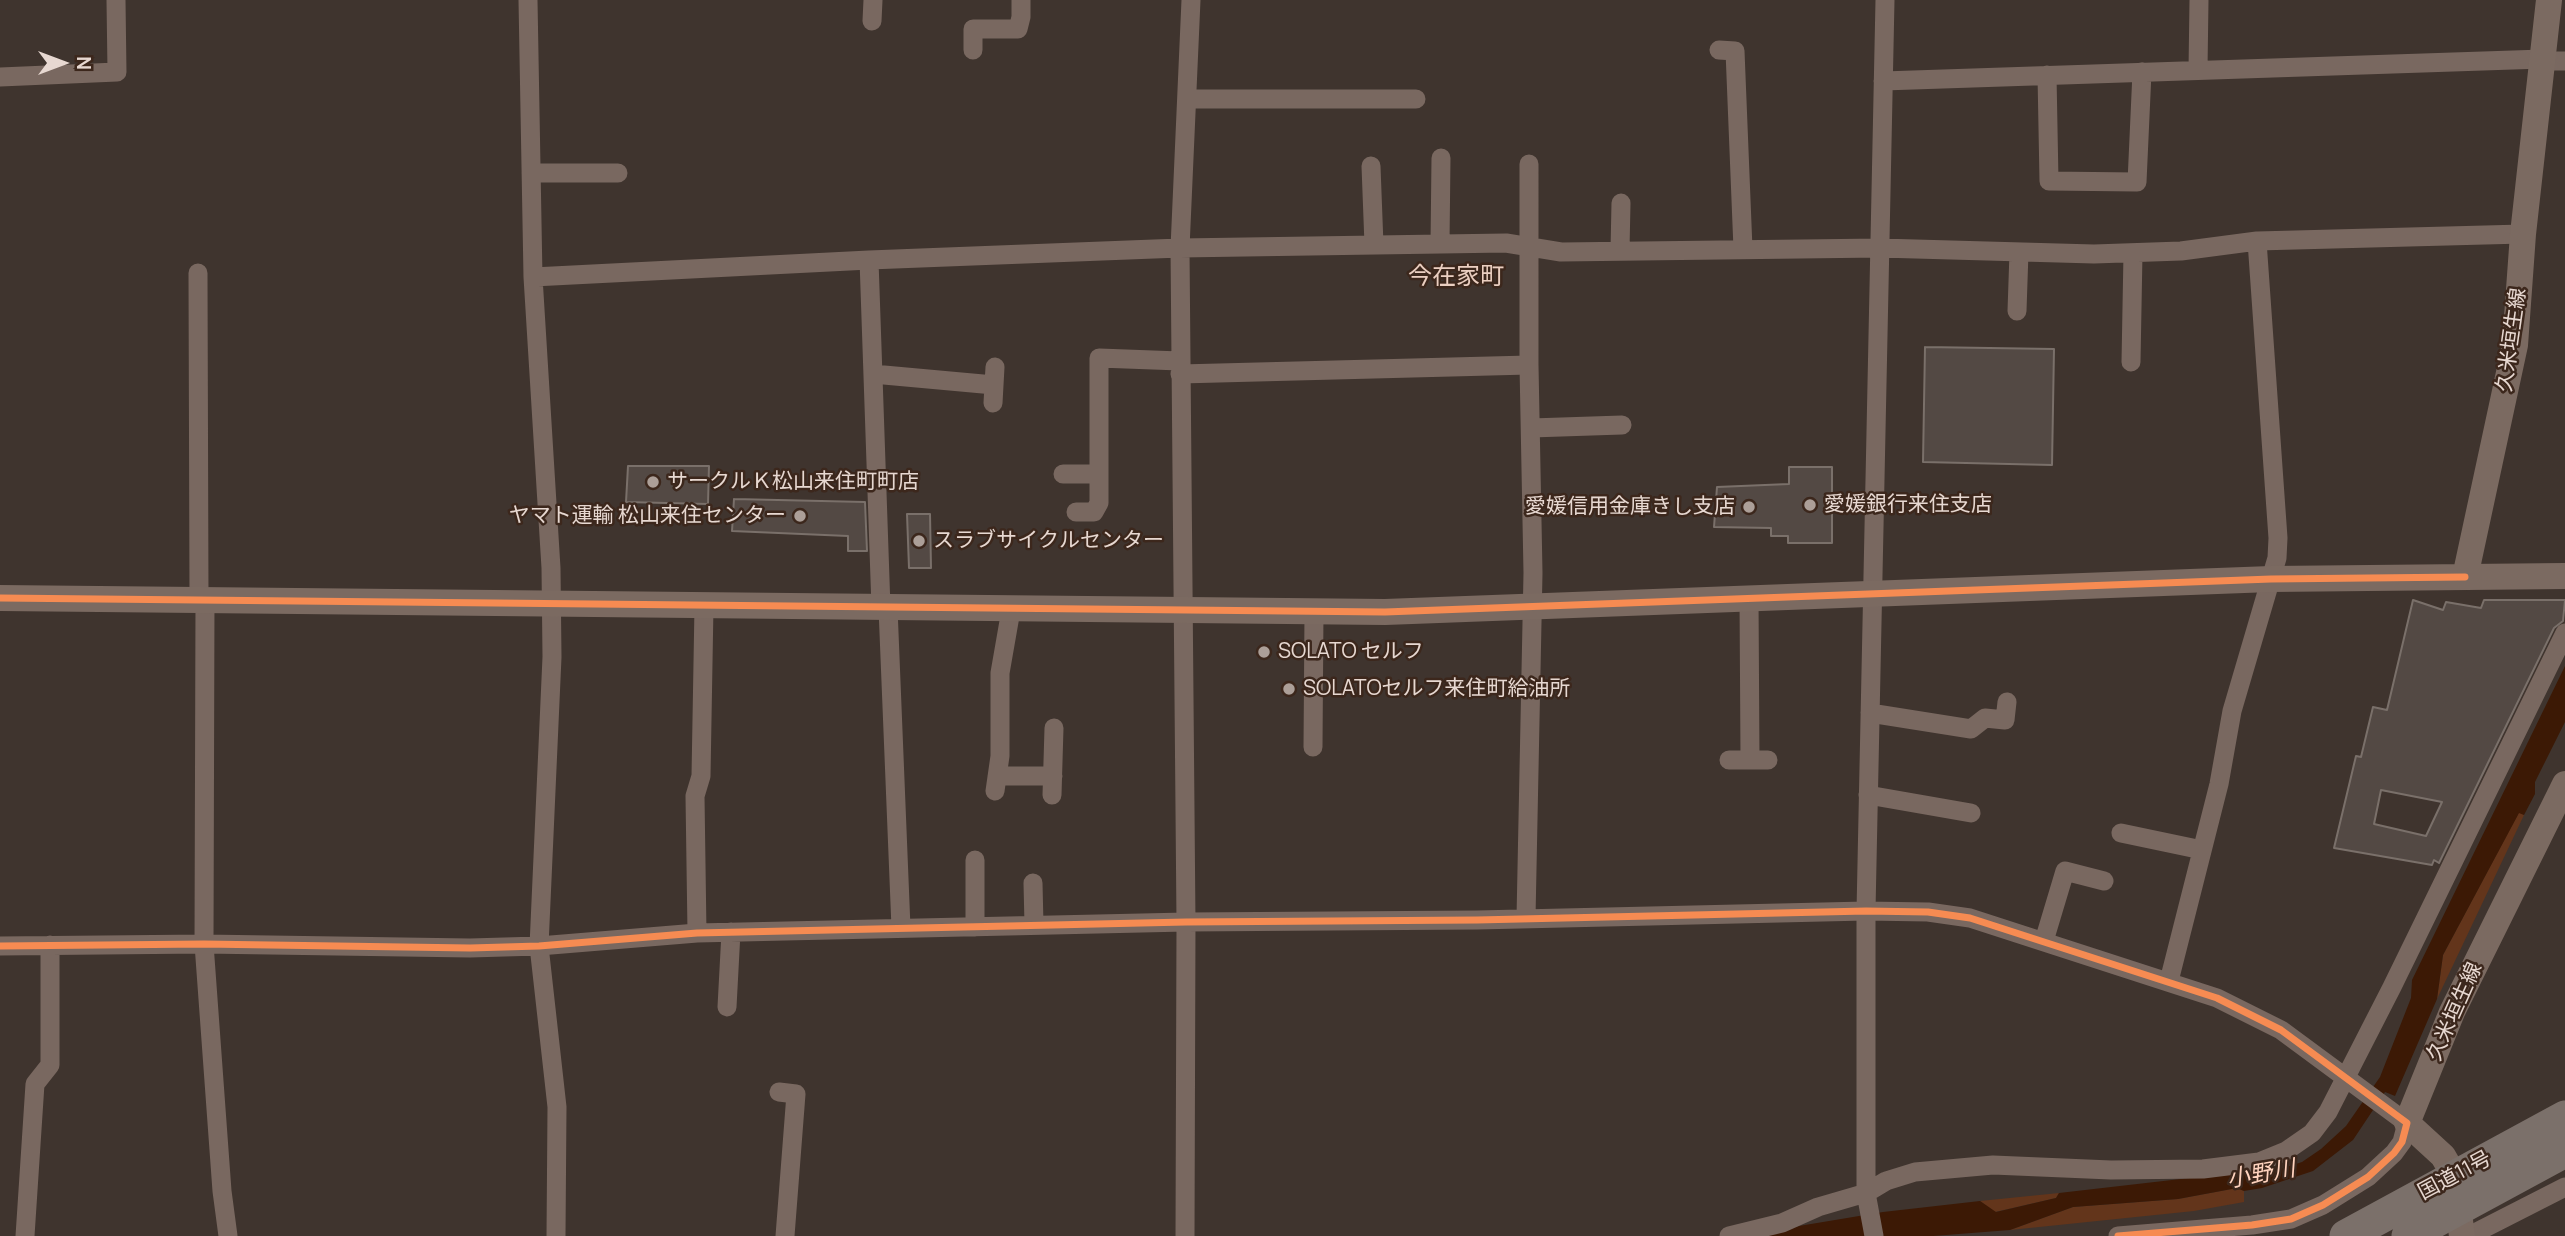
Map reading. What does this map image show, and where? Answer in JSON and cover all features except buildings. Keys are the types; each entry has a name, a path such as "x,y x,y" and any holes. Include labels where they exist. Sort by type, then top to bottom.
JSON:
{"highway":[{"name":"国道11号","path":"2346,1236 2461,1213 2565,1117"},
{"name":"国道11号","path":"2408,1236 2461,1213 2565,1150"}],"street":[{"path":"0,77 117,72 116,0"},
{"path":"528,0 533,277 552,657 539,946 557,1107 556,1236"},
{"path":"872,21 873,0"},
{"path":"973,50 973,29 1018,29 1021,0"},
{"path":"1185,1236 1186,922 1180,248 1191,0"},
{"path":"1874,1236 1867,1200 1866,911 1885,0"},
{"path":"2198,70 2199,0"},
{"name":"久米垣生線","path":"2465,577 2515,345 2522,234 2550,61 2549,0"},
{"path":"1719,50 1735,51 1743,249"},
{"path":"1883,81 2550,61"},
{"path":"2047,75 2049,181 2137,181 2142,72"},
{"path":"1187,99 1363,108 1416,99"},
{"path":"1440,244 1441,158"},
{"path":"1526,918 1534,573 1529,365 1529,164"},
{"path":"1371,166 1374,245"},
{"path":"531,173 618,173"},
{"path":"1620,250 1621,203"},
{"path":"533,277 1180,248 1506,243 1561,252 1880,248 2133,253 2181,251 2257,242 2522,234"},
{"path":"2169,981 2219,784 2232,711 2277,558 2278,538 2257,242"},
{"path":"2017,311 2019,252"},
{"path":"2131,362 2133,253"},
{"path":"869,260 901,928"},
{"path":"198,272 205,944 222,1191 228,1236"},
{"path":"1076,512 1094,512 1099,503 1099,358 1180,368 1529,365"},
{"path":"873,374 994,385"},
{"path":"1531,428 1622,425"},
{"path":"1063,474 1099,474"},
{"path":"0,598 1385,612 2271,579 2565,576"},
{"path":"1728,760 1759,760 1749,597"},
{"path":"697,933 695,796 701,776 704,606"},
{"path":"1012,610 1000,673 1000,756 996,783 1053,786 1055,728"},
{"path":"1313,747 1314,612"},
{"path":"1729,1236 1782,1223 1818,1207 1867,1200 1886,1181 1915,1172 1993,1165 2124,1170 2203,1169 2259,1162 2286,1151 2312,1133 2328,1112 2347,1077 2565,633"},
{"path":"1870,713 1971,729 1985,718 2005,720 2007,702"},
{"name":"久米垣生線","path":"2402,1119 2565,784"},
{"path":"1868,795 1971,813"},
{"path":"2121,834 2202,850"},
{"path":"975,860 975,927"},
{"path":"2044,941 2065,871 2104,881"},
{"path":"1033,883 1034,925"},
{"path":"0,946 205,944 470,948 539,946 731,932 1186,922 1928,912 1970,918 2169,981 2217,998 2281,1030 2402,1119 2443,1156 2461,1213 2565,1187"},
{"path":"727,1007 731,932"},
{"path":"25,1236 35,1084 50,1065 50,945"},
{"path":"779,1092 796,1094 785,1236"},
{"path":"2118,1236 2252,1225 2291,1219 2323,1205 2368,1177 2402,1142 2402,1119"}],"shaded area":[{"path":"2519,812 2524,815 2437,999 2443,955"},
{"path":"2237,1188 2244,1191 2244,1202 2194,1211 2010,1230 2073,1207 2178,1199"},
{"path":"2059,1193 2056,1198 1995,1212 1980,1201"}],"water":[{"name":"小野川","path":"2565,666 2565,722 2535,782 2535,794 2524,815 2519,813 2443,955 2437,999 2395,1096 2385,1092 2353,1140 2313,1171 2262,1188 2244,1191 2237,1188 2178,1199 2073,1207 2010,1230 1933,1236 1763,1236 1799,1226 1883,1212 1980,1201 1996,1212 2056,1198 2059,1193 2280,1169 2302,1162 2321,1149 2346,1126 2380,1077 2411,998 2412,980"}],"cycle path":[{"path":"0,598 1385,612 2271,579 2465,577"},
{"path":"0,946 204,944 470,948 539,946 697,933 1186,922 1928,912 1970,918 2217,998 2281,1030 2407,1123 2402,1142 2368,1177 2323,1205 2291,1219 2252,1225 2118,1236"}],"place":[{"name":"サークルＫ松山来住町町店","path":"653,482"},
{"name":"愛媛銀行来住支店","path":"1810,505"},
{"name":"愛媛信用金庫きし支店","path":"1749,507"},
{"name":"ヤマト運輸 松山来住センター","path":"800,516"},
{"name":"スラブサイクルセンター","path":"919,541"},
{"name":"SOLATO セルフ","path":"1264,652"},
{"name":"SOLATOセルフ来住町給油所","path":"1289,689"}],"district":[{"name":"今在家町","path":"1456,277"}]}
